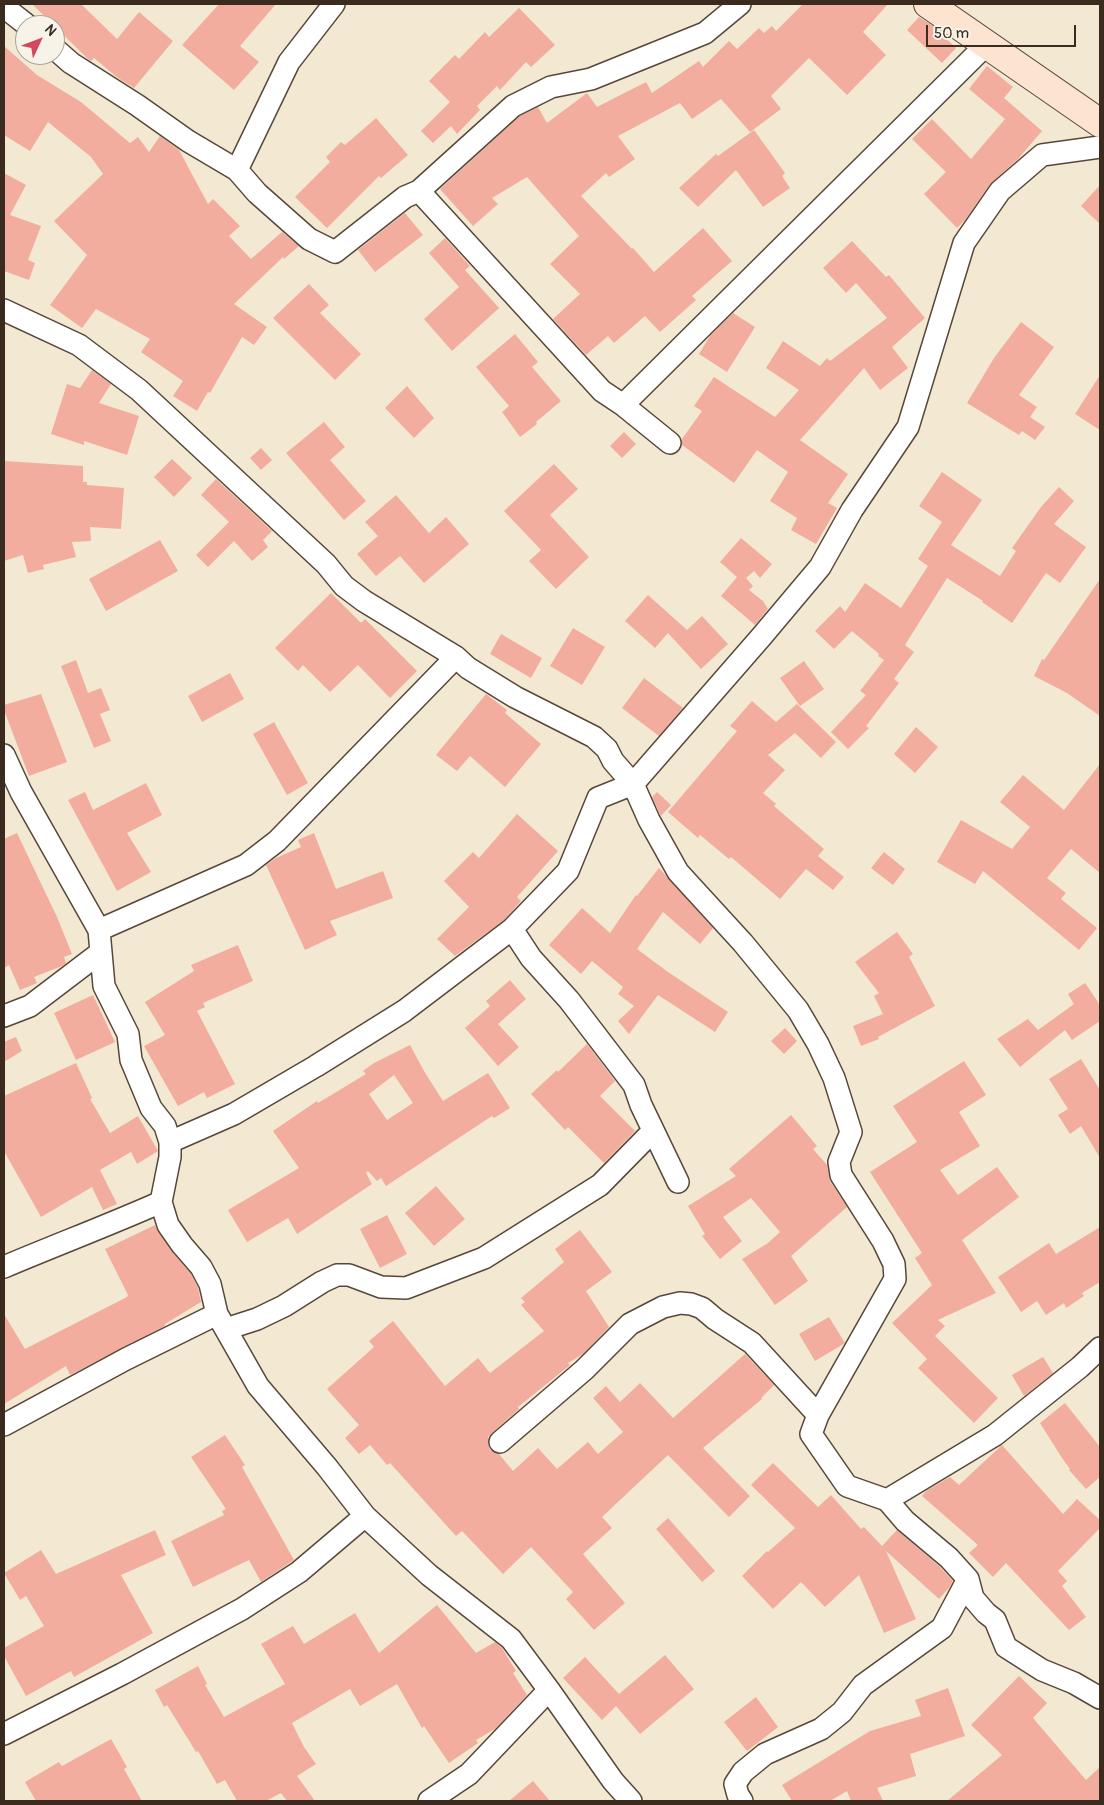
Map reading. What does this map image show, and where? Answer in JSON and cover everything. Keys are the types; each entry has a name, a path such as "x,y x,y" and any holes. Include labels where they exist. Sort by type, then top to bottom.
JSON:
{"street":[{"path":"237,170 289,62 334,4"},
{"path":"65,57 188,141 237,170 257,192 309,239 335,252 405,197 419,191 513,106 551,87 591,79 705,33 740,4"},
{"path":"928,4 1100,123"},
{"path":"4,7 15,16"},
{"path":"623,405 987,44"},
{"path":"170,1142 234,1114 404,1011 512,929 568,871 598,798 634,784 820,567 852,510 908,427 964,243 1000,191 1042,155 1100,147"},
{"path":"419,191 602,390 670,443"},
{"path":"4,310 79,346 139,390 326,564 344,586 364,601 456,657 468,668 515,697 594,737 607,749 613,761 634,784 649,820 678,872 743,943 798,1010 818,1044 834,1078 850,1132 839,1162 841,1175 883,1241 894,1264 895,1279 818,1415 812,1434 847,1486 887,1500 905,1521 949,1558 968,1579 973,1598 995,1620 1006,1647 1042,1670 1074,1683 1100,1698"},
{"path":"99,930 246,866 277,841 456,657"},
{"path":"4,755 21,792 99,930 104,986 128,1034 131,1060 151,1108 165,1126 170,1142 170,1157 161,1202 168,1225 201,1267 210,1284 221,1321 258,1386 327,1467 365,1516 428,1575 511,1639 614,1781 631,1801"},
{"path":"512,929 531,958 569,1000 634,1085 640,1105 663,1148 678,1182"},
{"path":"4,1016 30,1006 101,952"},
{"path":"4,1425 126,1360 221,1321 257,1319 338,1275 349,1275 381,1287 406,1288 484,1258 600,1185 653,1131"},
{"path":"4,1267 100,1229 161,1202"},
{"path":"500,1442 584,1370 630,1324 663,1308 680,1303 702,1308 715,1319 752,1343 818,1415"},
{"path":"887,1500 995,1435 1080,1367 1100,1348"},
{"path":"4,1734 122,1674 242,1609 299,1572 365,1516"},
{"path":"742,1801 735,1784 743,1772 765,1754 821,1729 842,1712 863,1684 942,1628 968,1579"},
{"path":"429,1801 469,1774 549,1690"}],"building":[{"path":"32,4 81,4 117,39 139,12 173,41 134,88 118,78 94,58 91,61 88,59 65,36 65,15 43,15"},
{"path":"219,4 276,4 240,46 259,62 234,90 182,45"},
{"path":"803,4 888,4 863,32 886,55 847,95 809,58 771,96 781,109 750,132 721,99 692,119 680,103 618,136 635,159 609,177 606,173 581,196 654,272 703,228 732,261 692,296 696,300 660,332 645,316 614,343 608,336 586,355 553,319 580,294 550,264 579,236 527,177 492,198 498,204 473,226 440,189 520,116 538,107 547,123 587,93 597,107 646,82 652,93 699,61 703,67 729,41 737,49 759,28 764,33 772,26 776,31"},
{"path":"519,8 555,45 531,67 526,62 500,90 497,86 477,106 480,110 457,134 451,126 433,143 421,131 450,102 429,81 455,55 459,59 485,32 489,37"},
{"path":"919,17 933,26 956,48 942,63 907,30"},
{"path":"4,46 15,56 15,65 26,65 37,75 81,102 130,143 138,137 149,152 160,136 179,150 208,204 213,199 240,226 229,236 251,259 282,232 299,246 284,259 283,257 234,304 267,327 254,345 242,337 210,393 208,392 197,411 173,396 183,381 141,352 150,339 96,309 82,328 50,305 87,255 54,221 103,174 91,157 48,122 30,151 4,135"},
{"path":"987,66 1013,87 1004,98 1042,131 1018,159 990,184 965,220 957,228 924,194 946,172 912,139 932,119 971,159 1005,119 969,89"},
{"path":"376,118 408,155 381,178 379,176 327,228 295,197 330,162 326,157 341,142 345,145"},
{"path":"754,130 785,173 782,176 790,188 763,207 736,170 698,207 679,188 716,154 718,156"},
{"path":"4,173 26,185 10,215 41,226 28,260 35,263 29,280 4,271"},
{"path":"1100,185 1100,224 1081,206"},
{"path":"405,213 423,235 375,272 358,250"},
{"path":"445,238 470,266 465,270 499,308 452,351 424,319 459,287 429,253"},
{"path":"852,241 886,277 889,275 925,318 892,347 908,368 880,390 864,368 800,440 848,474 828,503 837,508 816,544 791,530 797,518 770,501 788,472 757,450 734,483 682,445 682,439 702,411 694,406 714,377 775,417 799,390 766,368 783,341 820,366 827,358 830,361 887,318 856,283 846,293 823,268"},
{"path":"309,284 329,305 320,313 361,354 335,380 273,318"},
{"path":"733,313 755,327 727,372 699,354 710,336"},
{"path":"1021,322 1054,347 1019,395 1037,407 1030,417 1045,427 1035,440 1022,431 1019,435 967,403 994,358"},
{"path":"515,334 538,362 532,367 561,401 520,437 502,412 509,406 476,367"},
{"path":"92,370 111,384 99,403 139,416 127,455 84,441 84,445 51,434 67,384 80,388"},
{"path":"1100,375 1100,430 1075,414"},
{"path":"407,386 434,418 414,438 385,408"},
{"path":"324,422 345,447 330,460 366,501 344,520 286,453"},
{"path":"624,432 636,444 622,458 610,446"},
{"path":"261,448 272,460 261,470 250,458"},
{"path":"172,459 192,478 174,497 154,477"},
{"path":"4,461 83,466 83,482 87,482 87,485 124,488 121,529 90,527 91,541 72,542 76,557 43,565 44,569 28,573 23,555 4,561"},
{"path":"554,464 578,489 550,515 589,557 556,589 529,561 541,550 504,511"},
{"path":"942,472 982,500 951,545 1000,576 1016,551 1012,548 1041,507 1059,487 1074,501 1054,524 1086,547 1060,583 1046,573 1012,623 983,601 947,578 905,645 914,652 894,679 899,683 866,726 869,728 848,749 831,732 866,695 860,691 884,660 852,631 834,649 815,631 840,606 845,612 865,583 901,608 928,566 918,559 942,522 919,506"},
{"path":"216,479 272,531 263,540 268,547 252,561 234,541 208,567 196,555 229,522 201,495"},
{"path":"396,495 429,533 446,517 469,544 424,583 400,556 376,576 357,554 378,536 365,522"},
{"path":"741,538 772,564 760,578 754,571 746,578 753,586 749,590 763,601 768,609 755,625 721,596 737,577 720,562"},
{"path":"160,540 178,571 106,611 89,579"},
{"path":"1100,579 1100,716 1067,693 1034,676 1042,659 1044,660"},
{"path":"331,593 361,623 365,619 417,671 390,698 358,665 330,692 303,665 298,671 275,648"},
{"path":"648,595 687,630 702,616 728,644 701,669 668,633 655,648 625,621"},
{"path":"573,628 605,647 582,685 550,666"},
{"path":"501,634 542,658 531,678 490,654"},
{"path":"76,660 88,693 101,688 110,710 100,714 111,741 94,748 61,666"},
{"path":"804,661 824,689 800,706 780,678"},
{"path":"230,673 244,699 202,722 188,696"},
{"path":"644,678 683,708 659,736 622,708"},
{"path":"41,694 67,762 29,776 4,710 4,705"},
{"path":"486,694 507,710 505,713 541,744 505,787 470,756 457,771 436,755"},
{"path":"752,701 776,722 797,704 836,742 821,758 795,733 768,755 785,770 763,793 776,804 774,806 824,849 818,856 844,877 833,890 806,869 780,899 731,857 729,859 700,835 698,838 668,812 737,731 730,726"},
{"path":"274,722 308,783 287,795 253,734"},
{"path":"916,727 938,747 915,773 894,754"},
{"path":"1100,764 1100,873 1071,849 1047,878 1066,893 1061,899 1097,928 1079,950 983,871 975,884 937,862 961,820 1012,849 1030,827 1000,802 1023,775 1064,810"},
{"path":"146,783 162,815 127,833 151,872 117,891 68,800 85,792 93,810"},
{"path":"657,792 671,805 661,816 652,797"},
{"path":"517,814 558,851 517,897 521,901 504,920 455,956 437,939 469,907 444,881 473,852 479,858"},
{"path":"17,833 57,917 72,954 64,957 66,963 62,966 34,977 37,983 20,990 9,965 4,968 4,839"},
{"path":"314,833 336,889 383,871 393,898 330,921 337,935 305,950 266,865 276,858 301,847 298,840"},
{"path":"884,852 905,869 893,885 871,868"},
{"path":"659,868 713,928 700,944 663,912 637,949 728,1012 715,1032 658,995 629,1034 618,1021 634,1006 618,994 623,987 592,961 581,974 549,945 582,908 610,933 636,895"},
{"path":"897,932 913,954 909,957 935,1006 878,1037 879,1039 861,1046 853,1026 883,1014 874,996 879,993 855,962"},
{"path":"238,945 253,981 203,1003 205,1007 197,1011 235,1084 207,1098 204,1092 178,1106 144,1046 165,1035 145,1002 194,971 191,965"},
{"path":"510,980 526,999 498,1024 519,1047 498,1066 465,1028 490,1006 486,1001"},
{"path":"1085,983 1098,1002 1100,1021 1072,1040 1065,1030 1020,1067 997,1039 1028,1019 1038,1030 1074,1004 1068,994"},
{"path":"93,995 115,1042 76,1060 54,1013"},
{"path":"785,1028 797,1041 784,1054 771,1041"},
{"path":"16,1037 22,1051 4,1062 4,1042"},
{"path":"587,1044 615,1081 600,1096 635,1131 604,1163 568,1127 565,1130 531,1094 557,1070 558,1072"},
{"path":"410,1045 443,1101 488,1073 510,1108 494,1118 492,1116 386,1186 381,1178 377,1181 368,1171 366,1173 372,1184 297,1234 288,1218 247,1242 228,1210 299,1168 273,1131 317,1101 318,1103 366,1074 363,1071 374,1063","holes":["394,1075 413,1103 387,1120 369,1094"]},
{"path":"1081,1059 1100,1090 1100,1158 1081,1126 1070,1134 1058,1115 1068,1109 1049,1079"},
{"path":"964,1061 986,1095 959,1112 980,1146 940,1170 958,1195 997,1167 1019,1197 962,1240 996,1293 938,1320 945,1326 935,1336 998,1398 974,1423 918,1368 927,1359 892,1323 932,1285 915,1258 922,1253 870,1172 917,1142 893,1106"},
{"path":"76,1063 92,1098 90,1099 110,1133 138,1116 158,1151 137,1164 131,1152 100,1170 117,1204 103,1210 92,1187 41,1217 4,1151 4,1096"},
{"path":"791,1115 817,1146 813,1149 827,1165 830,1181 847,1207 791,1256 808,1281 775,1305 742,1259 768,1243 780,1232 751,1198 723,1217 742,1241 720,1259 702,1236 705,1234 688,1206 736,1176 729,1169"},
{"path":"436,1186 465,1219 434,1246 405,1213"},
{"path":"387,1215 407,1254 380,1268 360,1229"},
{"path":"155,1225 172,1252 191,1274 198,1288 201,1302 165,1324 165,1326 70,1375 66,1366 4,1404 4,1314 25,1349 127,1297 128,1295 105,1249"},
{"path":"1100,1227 1100,1282 1082,1293 1084,1296 1066,1308 1064,1303 1046,1315 1037,1301 1021,1312 998,1277 1049,1243 1056,1254"},
{"path":"580,1230 612,1272 586,1291 609,1327 583,1354 568,1363 570,1365 518,1407 519,1409 488,1437 490,1450 499,1454 513,1471 538,1448 557,1469 588,1442 598,1454 623,1432 593,1398 606,1386 620,1402 640,1383 673,1418 745,1354 774,1385 762,1399 703,1448 750,1496 729,1517 668,1455 602,1517 612,1528 583,1554 625,1603 594,1630 566,1599 573,1592 531,1547 503,1574 462,1531 456,1536 390,1463 387,1465 370,1445 359,1454 345,1438 359,1425 327,1389 374,1347 369,1341 393,1321 445,1386 478,1358 490,1373 544,1331 521,1305 525,1302 521,1298 564,1262 555,1249"},
{"path":"829,1317 845,1343 815,1361 799,1334"},
{"path":"1043,1357 1053,1373 1024,1396 1012,1375"},
{"path":"1065,1403 1100,1447 1100,1477 1086,1489 1069,1470 1040,1423"},
{"path":"225,1435 245,1465 242,1467 294,1560 261,1582 249,1560 193,1587 171,1541 224,1515 222,1511 226,1509 191,1457"},
{"path":"1002,1445 1063,1514 1077,1499 1100,1520 1100,1528 1058,1571 1067,1581 1062,1586 1086,1617 1069,1630 1006,1563 993,1577 969,1553 978,1545 922,1496 926,1491 950,1477 959,1485"},
{"path":"773,1463 818,1507 831,1495 861,1529 864,1527 882,1546 897,1530 940,1567 953,1581 949,1588 939,1599 886,1551 916,1619 884,1633 859,1575 825,1607 801,1582 773,1609 742,1576 767,1551 795,1528 751,1485"},
{"path":"668,1518 715,1571 702,1582 656,1529"},
{"path":"155,1530 166,1555 121,1575 153,1633 74,1677 71,1671 26,1696 4,1656 4,1648 44,1626 26,1596 20,1600 4,1573 41,1550 56,1574"},
{"path":"437,1605 476,1653 495,1642 502,1648 516,1671 513,1673 527,1695 495,1729 476,1740 478,1743 449,1763 424,1726 422,1728 397,1684 360,1706 350,1689 292,1723 304,1747 316,1764 297,1776 315,1801 287,1801 281,1793 266,1801 237,1801 225,1780 217,1784 198,1751 196,1752 167,1705 164,1707 155,1690 198,1666 207,1684 205,1685 224,1717 285,1684 261,1644 293,1626 304,1644 355,1613 379,1653"},
{"path":"665,1655 694,1689 640,1734 616,1706 602,1720 563,1678 585,1657 619,1694"},
{"path":"1019,1676 1047,1703 1033,1718 1086,1780 1100,1767 1100,1801 947,1801 1002,1755 971,1725"},
{"path":"948,1688 965,1736 910,1754 916,1776 877,1788 883,1801 851,1801 847,1791 830,1801 792,1801 782,1785 870,1731 921,1716 915,1700"},
{"path":"756,1697 778,1727 747,1751 724,1722"},
{"path":"111,1739 127,1767 124,1769 142,1801 36,1801 25,1782 59,1762 62,1766"},
{"path":"533,1781 550,1801 509,1801"}]}
